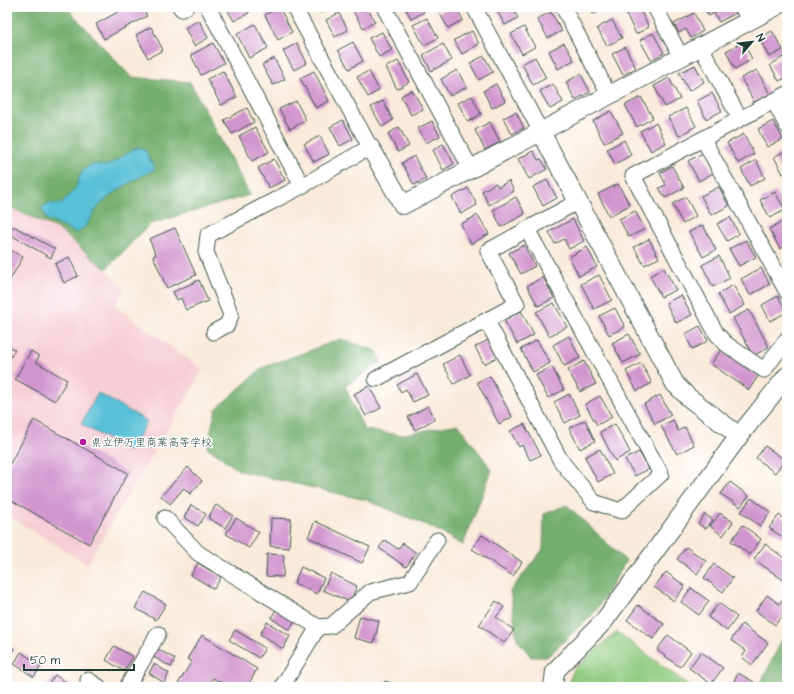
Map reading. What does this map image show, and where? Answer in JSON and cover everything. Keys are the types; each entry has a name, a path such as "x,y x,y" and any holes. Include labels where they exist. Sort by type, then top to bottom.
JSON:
{"street":[{"path":"180,7 182,9 186,7"},
{"path":"208,7 302,186"},
{"path":"294,7 370,148 403,205 681,57 700,46 746,14 775,7"},
{"path":"384,7 471,170"},
{"path":"474,7 675,384 688,398 740,436"},
{"path":"563,7 609,95"},
{"path":"654,7 681,57"},
{"path":"700,46 740,120"},
{"path":"787,126 780,98 633,176 716,333 726,344 764,370 787,340"},
{"path":"703,139 787,292"},
{"path":"214,332 227,325 232,315 206,252 208,235 302,186 370,148"},
{"path":"376,379 517,304 488,251 577,202"},
{"path":"487,321 561,461 594,502 621,510 660,474 527,229"},
{"path":"553,687 556,671 604,621 740,436 787,376"},
{"path":"166,518 198,553 318,627 331,626 370,592 410,582 437,540"},
{"path":"282,687 318,627"},
{"path":"128,687 158,634"}],"shaded area":[{"name":"県立伊万里商業高等学校","path":"7,206 58,229 106,269 124,289 115,306 203,370 87,564 7,515"}],"green space":[{"path":"7,7 66,7 131,77 190,82 250,195 150,224 106,269 58,229 7,206"},
{"path":"341,339 377,351 381,362 345,386 364,430 400,435 458,424 492,470 463,545 431,527 366,500 240,471 207,447 216,409 262,368"},
{"path":"567,505 626,561 596,611 547,657 531,657 517,639 510,591 543,549 544,514"},
{"path":"787,629 787,680 781,687 759,687"},
{"path":"617,632 691,687 567,687 574,669"}],"water":[{"path":"138,147 145,150 155,169 126,185 106,199 96,209 85,227 76,233 46,219 42,207 49,203 61,204 75,189 82,171 92,164 107,166"},
{"path":"98,393 147,421 130,452 81,424"}],"building":[{"path":"127,7 142,7 147,16 104,39 96,24"},
{"path":"226,7 246,7 249,13 234,21"},
{"path":"279,7 292,32 278,40 265,15"},
{"path":"317,7 331,7 320,13"},
{"path":"360,7 367,7 375,22 363,28 353,11"},
{"path":"405,7 421,7 424,12 411,19"},
{"path":"449,7 456,7 463,20 448,28 439,12"},
{"path":"495,7 512,7 518,18 505,25"},
{"path":"588,7 605,7 592,14"},
{"path":"638,7 649,27 636,34 625,12"},
{"path":"704,7 732,7 736,13 719,22 714,13 709,16"},
{"path":"551,12 562,31 548,38 537,19"},
{"path":"339,13 348,30 335,37 326,20"},
{"path":"694,13 703,31 691,38 686,29 679,33 674,24"},
{"path":"427,18 438,38 424,45 413,25"},
{"path":"199,20 208,38 194,46 185,28"},
{"path":"612,20 622,38 607,46 597,28"},
{"path":"255,24 268,48 249,58 237,34"},
{"path":"151,27 163,50 148,58 136,35"},
{"path":"524,27 535,47 522,54 511,34"},
{"path":"472,31 479,44 462,54 454,40"},
{"path":"772,31 783,50 769,57 759,38"},
{"path":"382,32 392,50 379,57 369,38"},
{"path":"653,33 664,53 651,60 640,40"},
{"path":"353,42 363,61 349,69 338,50"},
{"path":"743,42 752,59 735,69 726,51"},
{"path":"213,43 224,63 201,75 191,55"},
{"path":"297,43 307,63 294,70 283,51"},
{"path":"564,43 574,60 558,69 549,51"},
{"path":"443,44 452,60 431,71 423,55"},
{"path":"625,47 636,68 623,75 612,54"},
{"path":"484,56 493,72 479,80 470,63"},
{"path":"785,56 787,77 779,81 770,65"},
{"path":"535,57 546,78 533,85 522,64"},
{"path":"274,58 285,79 273,85 262,65"},
{"path":"398,61 409,82 397,89 386,67"},
{"path":"695,65 704,82 689,91 679,73"},
{"path":"457,70 467,87 450,96 441,79"},
{"path":"757,70 770,94 754,102 741,78"},
{"path":"223,71 237,97 221,105 207,79"},
{"path":"314,71 329,101 316,108 300,78"},
{"path":"369,71 379,90 368,97 357,77"},
{"path":"581,74 590,92 575,100 566,82"},
{"path":"669,78 680,99 665,107 654,86"},
{"path":"496,84 505,101 492,108 483,91"},
{"path":"553,84 563,102 550,109 540,91"},
{"path":"412,90 423,109 411,115 401,96"},
{"path":"712,93 722,111 706,119 697,101"},
{"path":"472,96 481,114 468,122 458,103"},
{"path":"641,97 653,118 637,127 625,105"},
{"path":"296,101 306,120 290,129 279,109"},
{"path":"383,101 393,120 382,127 371,107"},
{"path":"247,108 254,122 232,134 224,120"},
{"path":"686,108 696,126 679,136 668,117"},
{"path":"611,111 623,133 604,143 593,121"},
{"path":"516,112 524,128 512,134 503,118"},
{"path":"343,120 353,139 340,146 330,127"},
{"path":"432,121 440,136 426,143 418,128"},
{"path":"773,121 783,139 767,147 758,129"},
{"path":"490,122 500,142 485,150 475,130"},
{"path":"656,123 666,143 651,151 640,131"},
{"path":"255,127 269,152 252,161 239,136"},
{"path":"399,127 409,146 398,152 388,134"},
{"path":"744,134 754,154 738,163 727,143"},
{"path":"320,136 329,154 314,162 304,144"},
{"path":"624,140 631,155 615,164 607,149"},
{"path":"443,144 454,164 443,170 433,150"},
{"path":"787,150 787,172 783,174 774,157"},
{"path":"533,151 538,160 541,159 547,169 529,179 518,159"},
{"path":"703,153 713,173 699,181 688,161"},
{"path":"414,156 426,179 414,185 402,163"},
{"path":"274,159 285,180 269,188 258,168"},
{"path":"756,160 765,178 750,186 741,169"},
{"path":"672,166 684,188 665,198 659,188 666,185 660,173"},
{"path":"547,180 557,198 543,206 533,187"},
{"path":"509,181 514,191 489,205 482,191 496,183 498,187"},
{"path":"618,184 630,205 609,216 598,194"},
{"path":"719,187 729,206 711,215 701,196"},
{"path":"468,188 477,205 461,214 452,197"},
{"path":"775,192 785,210 770,218 760,200"},
{"path":"516,197 525,214 501,227 493,210"},
{"path":"686,197 696,216 683,224 672,204"},
{"path":"635,211 645,229 629,237 619,219"},
{"path":"478,215 489,234 471,244 461,224"},
{"path":"730,217 739,234 727,241 717,224"},
{"path":"573,219 584,241 569,249 564,239 555,244 549,232"},
{"path":"785,220 787,223 787,245 780,249 769,229"},
{"path":"703,225 716,250 703,257 689,232"},
{"path":"13,226 55,249 51,258 9,234"},
{"path":"175,228 196,275 167,288 153,256 156,255 149,239"},
{"path":"649,239 659,258 644,265 634,247"},
{"path":"746,240 756,257 739,266 729,249"},
{"path":"524,245 535,266 521,274 509,253"},
{"path":"587,247 597,267 579,276 569,257"},
{"path":"7,248 23,257 7,285"},
{"path":"719,256 730,278 713,287 702,265"},
{"path":"69,257 78,276 64,283 55,264"},
{"path":"664,268 676,290 661,297 650,276"},
{"path":"761,268 770,284 750,295 741,279"},
{"path":"599,275 612,300 594,309 581,284"},
{"path":"543,277 554,298 538,306 527,286"},
{"path":"199,280 208,301 186,310 181,298 177,300 173,292"},
{"path":"733,285 745,305 729,314 718,294"},
{"path":"681,295 692,315 676,323 666,303"},
{"path":"778,296 787,312 770,321 762,305"},
{"path":"554,303 567,327 549,336 536,312"},
{"path":"615,308 625,327 609,335 599,316"},
{"path":"749,310 769,347 753,356 733,318"},
{"path":"521,311 534,335 517,344 504,320"},
{"path":"700,326 708,341 692,349 685,334"},
{"path":"629,334 640,354 623,363 612,343"},
{"path":"569,336 580,358 564,366 553,345"},
{"path":"490,339 499,356 484,364 475,347"},
{"path":"537,340 550,363 533,372 521,349"},
{"path":"7,345 15,350 7,363"},
{"path":"721,350 758,376 749,390 711,364"},
{"path":"31,351 39,356 36,362 67,380 55,401 15,379"},
{"path":"460,355 470,375 454,384 443,364"},
{"path":"584,361 596,384 580,392 568,370"},
{"path":"641,363 652,383 637,391 626,371"},
{"path":"552,367 564,390 548,398 536,375"},
{"path":"417,374 428,395 413,402 406,389 401,392 397,385"},
{"path":"490,376 512,417 499,424 477,382"},
{"path":"369,386 381,408 366,416 354,394"},
{"path":"569,394 580,415 565,423 554,402"},
{"path":"660,395 671,415 655,424 644,404"},
{"path":"600,396 612,417 597,425 585,404"},
{"path":"428,406 435,419 415,430 408,417"},
{"path":"34,420 128,473 89,544 7,498 7,469"},
{"path":"585,420 595,441 580,449 569,428"},
{"path":"673,420 678,431 685,427 694,445 677,454 661,426"},
{"path":"524,424 541,455 530,460 522,445 519,447 510,431"},
{"path":"615,424 630,452 615,461 600,432"},
{"path":"765,446 785,460 775,473 756,458"},
{"path":"600,449 613,474 598,482 585,457"},
{"path":"639,452 649,469 635,476 625,459"},
{"path":"188,467 202,481 190,494 184,488 170,504 161,496"},
{"path":"730,482 749,496 740,507 721,494"},
{"path":"751,498 770,512 760,526 741,512"},
{"path":"191,505 206,514 198,526 184,517"},
{"path":"216,505 233,515 225,528 208,518"},
{"path":"720,513 733,522 723,536 710,526"},
{"path":"705,514 713,520 706,529 698,524"},
{"path":"779,515 787,521 787,540 769,528"},
{"path":"236,518 259,532 249,548 226,534"},
{"path":"271,518 291,519 289,548 270,546"},
{"path":"315,521 370,547 362,563 308,537"},
{"path":"743,525 761,539 750,555 731,541"},
{"path":"482,535 522,562 513,576 472,549"},
{"path":"385,540 398,549 403,543 416,553 406,567 379,548"},
{"path":"765,544 787,560 786,582 754,559"},
{"path":"686,547 706,561 697,574 677,559"},
{"path":"267,554 284,555 283,577 266,576"},
{"path":"198,563 221,577 214,589 191,575"},
{"path":"714,564 733,578 723,592 704,578"},
{"path":"301,567 324,578 317,594 294,583"},
{"path":"666,572 685,586 674,601 654,587"},
{"path":"331,573 357,586 350,602 323,590"},
{"path":"691,588 709,601 699,615 681,602"},
{"path":"145,592 166,604 156,620 135,608"},
{"path":"767,595 779,604 783,599 787,601 787,609 775,625 756,611"},
{"path":"496,601 504,607 496,617 514,630 504,643 479,625"},
{"path":"719,603 737,617 727,631 708,617"},
{"path":"638,605 664,624 653,639 627,620"},
{"path":"277,608 295,620 289,630 271,618"},
{"path":"360,616 379,621 374,643 354,638"},
{"path":"267,622 290,636 283,649 260,634"},
{"path":"742,624 768,643 752,665 742,657 746,651 731,640"},
{"path":"235,630 265,648 259,658 229,640"},
{"path":"202,635 257,669 247,687 229,687 213,678 207,687 176,687 192,661 187,659"},
{"path":"668,635 691,652 680,667 657,650"},
{"path":"7,644 14,649 7,659"},
{"path":"114,646 133,657 124,671 106,660"},
{"path":"156,648 175,659 171,667 152,656"},
{"path":"21,652 41,666 34,677 14,664"},
{"path":"701,652 723,668 711,684 689,668"},
{"path":"154,664 169,673 164,683 149,673"},
{"path":"738,673 754,682 751,687 731,687"},
{"path":"55,675 73,687 46,687"},
{"path":"385,681 403,687 383,687"}],"place":[{"name":"県立伊万里商業高等学校","path":"83,442"}]}
